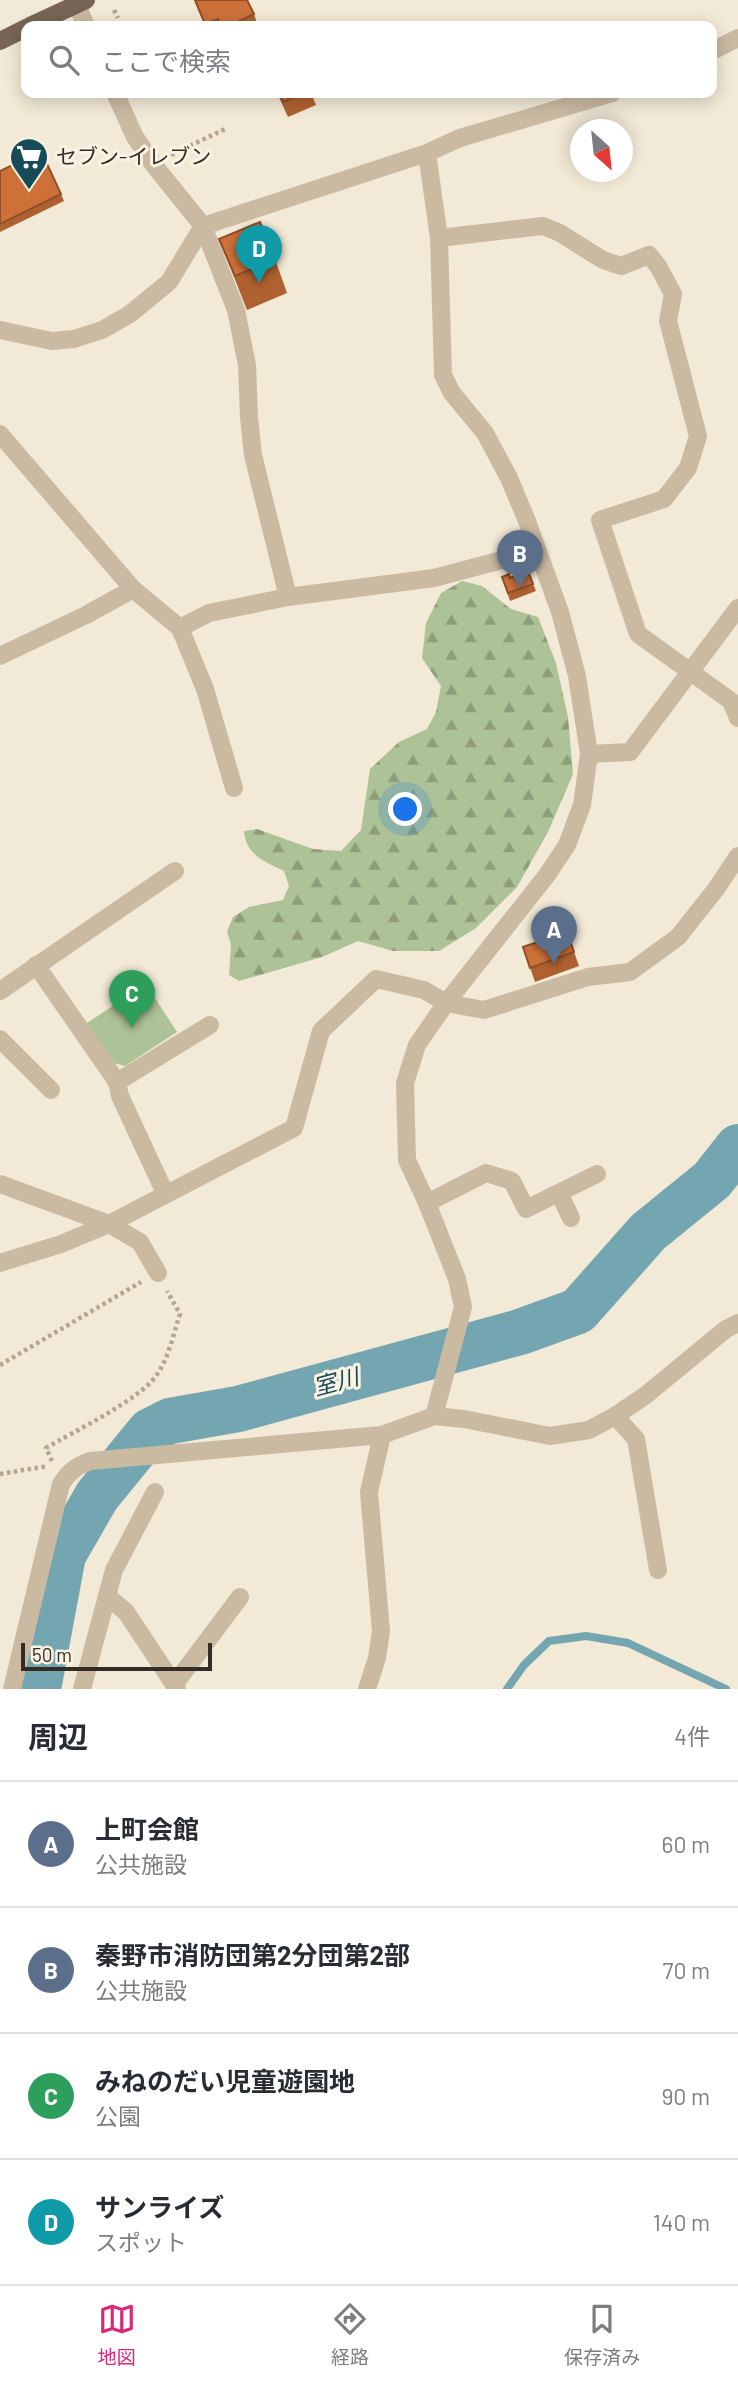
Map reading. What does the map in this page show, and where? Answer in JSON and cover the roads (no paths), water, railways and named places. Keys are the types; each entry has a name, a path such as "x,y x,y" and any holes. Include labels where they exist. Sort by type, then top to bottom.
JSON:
{"main road":[{"path":"40,21 79,1"},
{"path":"0,41 21,30"}],"street":[{"path":"79,1 85,21"},
{"path":"717,48 738,38"},
{"path":"117,98 135,136 153,164 203,226 236,310 247,365 253,455 288,597"},
{"path":"0,330 52,341 74,339 102,330 130,314 169,282 203,226 427,153 460,138 595,98"},
{"path":"427,153 439,238 443,375 452,393 485,433 509,478 527,521 560,612 577,676 589,754 582,805 567,845 417,1045 405,1083 407,1160 457,1279 463,1307 433,1416"},
{"path":"439,238 543,226 560,233 603,260 621,266 649,255 659,266 673,294 668,321 698,436 688,468 664,499 600,520 638,634 731,701 738,718"},
{"path":"0,434 133,589 180,628 205,689 234,788"},
{"path":"180,628 209,613 288,597 434,578 536,551"},
{"path":"0,656 133,589"},
{"path":"589,754 630,752 738,608"},
{"path":"0,1263 61,1244 109,1224 295,1128 321,1031 376,979 424,990 446,1003 484,1010 588,977 630,972 678,937 716,890 738,856"},
{"path":"0,991 175,871"},
{"path":"36,965 117,1082 120,1096 165,1193"},
{"path":"117,1082 210,1025"},
{"path":"0,1039 51,1090"},
{"path":"427,1203 486,1173 512,1181 526,1209 597,1174"},
{"path":"0,1184 109,1224 140,1242 158,1273"},
{"path":"559,1193 571,1218"},
{"path":"12,1689 61,1484 67,1474 77,1466 90,1461 382,1435 433,1416 464,1419 550,1436 589,1430 646,1395 726,1329 738,1323"},
{"path":"615,1416 636,1439 657,1570"},
{"path":"367,1689 377,1658 381,1631 369,1492 382,1435"},
{"path":"82,1689 114,1570 155,1492"},
{"path":"107,1596 126,1612 176,1687 240,1597"}],"waterway":[{"name":"室川","path":"38,1689 63,1555 97,1496 150,1431 170,1421 238,1409 520,1332 578,1311 648,1232 712,1180 738,1147"},
{"path":"507,1689 524,1665 549,1641 586,1636 628,1643 726,1689"}],"place":[{"name":"セブン-イレブン","path":"29,191"},
{"name":"サンライズ","path":"259,283"},
{"name":"秦野市消防団第2分団第2部","path":"520,588"},
{"name":"上町会館","path":"554,964"},
{"name":"みねのだい児童遊園地","path":"132,1028"}]}
